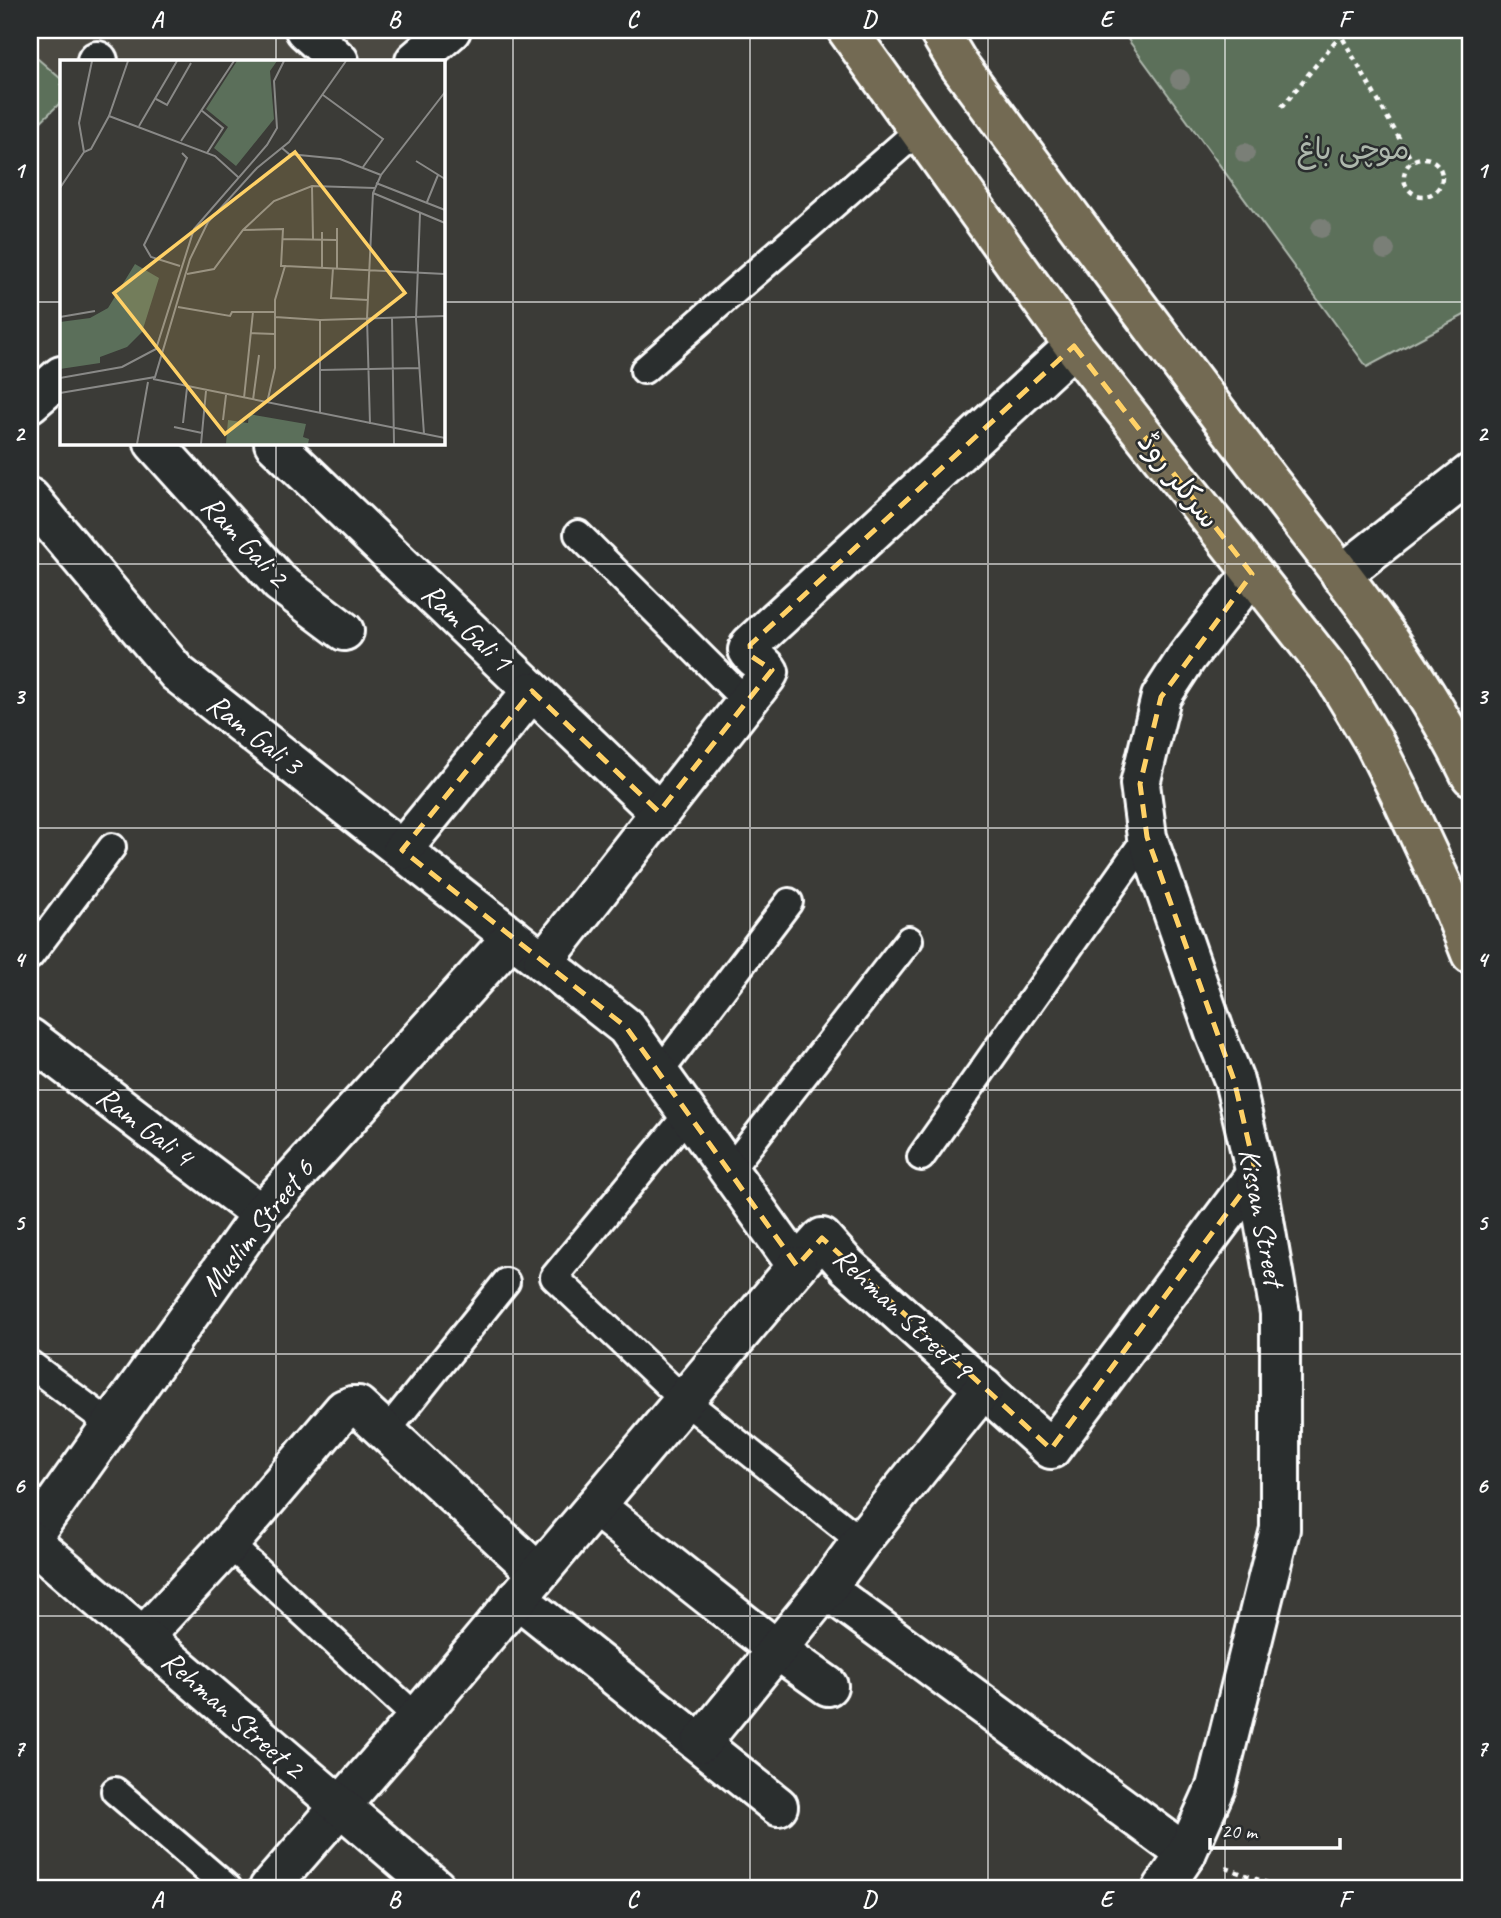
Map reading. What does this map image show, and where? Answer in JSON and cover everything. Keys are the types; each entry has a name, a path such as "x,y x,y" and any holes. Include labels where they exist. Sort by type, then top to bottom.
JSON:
{"main road":[{"name":"سرکلر روڈ","path":"847,30 1074,346 1334,676 1374,744 1450,901 1471,954"},
{"path":"938,30 959,65 1129,297 1413,673 1471,776"}],"street":[{"path":"305,30 338,60"},
{"path":"416,60 451,30"},
{"path":"542,961 769,672 766,666 751,656 748,650 750,645 1074,346"},
{"path":"30,403 60,377"},
{"name":"Ram Gali 2","path":"155,444 280,583 344,631"},
{"name":"Ram Gali 1","path":"275,444 659,812"},
{"path":"1341,575 1471,473"},
{"name":"Ram Gali 3","path":"30,498 177,673 512,937"},
{"name":"Kissan Street","path":"1163,1888 1186,1854 1216,1787 1280,1529 1280,1313 1256,1174 1234,1080 1147,837 1140,784 1161,696 1187,657 1252,574"},
{"path":"402,850 533,691"},
{"name":"Rehman Street 9","path":"512,937 626,1027 797,1266 822,1238 847,1266 1051,1448 1256,1174"},
{"name":"Muslim Street 6","path":"30,1539 261,1214 512,937"},
{"name":"Ram Gali 4","path":"30,1038 261,1214"},
{"path":"268,1888 417,1718 797,1266"},
{"path":"701,1743 984,1388"},
{"path":"144,1637 229,1544 344,1409 358,1406 386,1432 528,1586 701,1743 778,1806"},
{"path":"595,1506 776,1649 828,1686"},
{"name":"Rehman Street 2","path":"30,1539 436,1888"},
{"path":"826,1589 1186,1854"}],"lane":[{"path":"644,370 919,131"},
{"path":"578,534 747,702"},
{"path":"921,1157 1147,837"},
{"path":"30,956 112,847"},
{"path":"659,1073 789,902"},
{"path":"729,1171 909,940"},
{"path":"688,1114 554,1277 684,1400 861,1541"},
{"path":"386,1432 506,1282"},
{"path":"30,1364 110,1424"},
{"path":"229,1544 417,1718"},
{"path":"115,1791 228,1888"}],"path":[{"path":"1282,107 1339,32 1412,161"},
{"path":"1423,157 1433,160 1440,167 1443,177 1441,187 1433,195 1413,195 1406,187 1403,177 1412,161 1423,157"},
{"path":"1186,1854 1281,1888"}],"highlighted area":[{"path":"1074,346 1252,574 1161,697 1140,784 1147,837 1234,1080 1256,1174 1051,1449 822,1238 797,1266 626,1027 402,850 532,691 659,812 772,670 751,656 750,645"}],"shaded area":[{"path":"30,30 451,30 417,60 60,60 60,103 30,132"}],"green space":[{"name":"موچی باغ","path":"1121,30 1471,30 1471,315 1468,313 1367,367"},
{"path":"30,52 60,78 60,103 30,132"}]}
